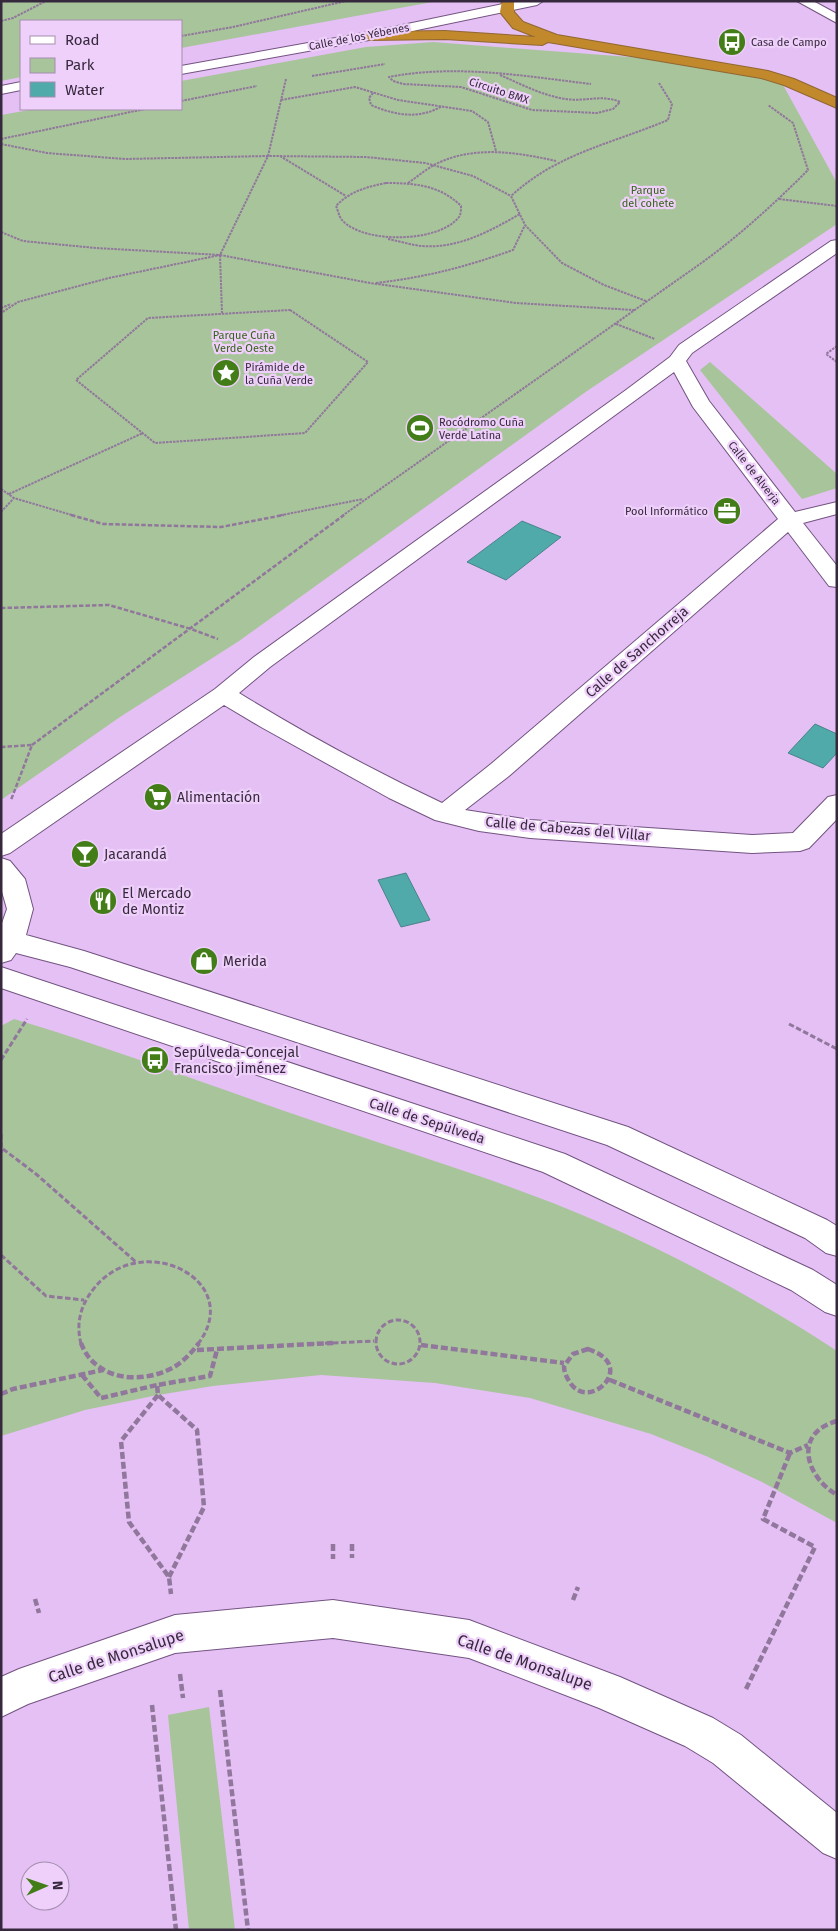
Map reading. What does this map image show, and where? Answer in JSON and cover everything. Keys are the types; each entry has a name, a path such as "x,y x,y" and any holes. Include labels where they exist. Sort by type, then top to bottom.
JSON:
{"highway":[{"path":"529,2 527,14 533,22 546,29 565,35 588,40 749,62 794,72 837,91"},
{"path":"508,5 507,12 518,25 554,39 763,74 789,82 837,104"},
{"path":"369,36 445,34 574,43"}],"street":[{"name":"Calle de los Yébenes","path":"182,58 489,1"},
{"path":"803,1 837,19"},
{"name":"Calle de los Yébenes","path":"182,70 369,36 529,2"},
{"path":"1,90 20,86"},
{"path":"1,102 20,98"},
{"path":"1,847 223,694 270,656 677,361 685,349 837,245"},
{"name":"Calle de Alverja","path":"677,361 700,404 837,581"},
{"name":"Calle de Sanchorreja","path":"444,814 500,770 789,520 837,508"},
{"name":"Calle de Cabezas del Villar","path":"223,694 269,722 398,792 444,814 479,822 530,829 762,844 800,842 837,803"},
{"path":"1,867 12,879 20,909 4,944 74,958 617,1136 816,1229 837,1243"},
{"name":"Calle de Sepúlveda","path":"1,977 554,1163 802,1280 837,1302"},
{"name":"Calle de Monsalupe","path":"1,1698 19,1688 175,1634 333,1619 470,1639 606,1691 699,1732 727,1749 837,1839"}],"path":[{"path":"1,21 13,18 46,1"},
{"path":"182,36 233,27 346,1"},
{"path":"304,77 389,64"},
{"name":"Circuito BMX","path":"500,75 571,100 614,98 620,102 613,109 597,113 532,110 460,86 403,84 393,81 389,77 423,72 500,75 591,84"},
{"path":"222,313 220,255 268,156 286,79 277,81"},
{"path":"511,196 525,180 557,161 599,144 642,132 668,120 672,104 658,82"},
{"path":"182,101 258,85"},
{"path":"282,100 338,88 355,88 398,100 472,112 488,122 496,151"},
{"path":"374,92 369,98 371,106 384,112 424,114 442,106"},
{"path":"1,747 32,745 365,498 616,324 646,301 688,274 751,226 808,170 793,123 764,102"},
{"path":"1,139 140,110"},
{"path":"1,144 47,153 125,159 279,156 366,158 434,166 474,176 511,196 525,225 562,262 604,285 646,301"},
{"path":"408,183 434,166 454,158 475,153 496,151 534,155 557,161"},
{"path":"279,156 346,196"},
{"path":"376,236 404,237 438,231 452,224 460,216 461,206 454,197 441,190 424,185 408,183 368,186 346,196 336,206 336,215 344,224 357,231 376,236 423,246 448,245 485,234 520,214"},
{"path":"779,199 837,206"},
{"path":"370,283 412,279 462,268 513,250 525,225"},
{"path":"1,232 22,241 96,248 220,255 370,283 516,303 635,310"},
{"path":"1,308 109,278 220,255"},
{"path":"1,313 18,302"},
{"path":"290,310 368,362 305,433 155,443 76,380 148,318 222,313 290,310"},
{"path":"616,324 660,340"},
{"path":"837,346 826,354 837,362"},
{"path":"8,494 143,433"},
{"path":"1,489 14,498 103,524 221,528 365,498"},
{"path":"1,512 14,498"},
{"path":"1,608 110,605 191,628 218,639"},
{"path":"9,805 32,745"},
{"path":"1,1060 25,1022"},
{"path":"789,1024 837,1049"},
{"path":"1,1134 2,1151 36,1174 136,1262"},
{"path":"1,1255 46,1296 84,1300"},
{"path":"158,1261 179,1266 195,1277 206,1293 210,1312 208,1332 196,1350 181,1364 162,1374 143,1378 122,1377 104,1370 88,1357 79,1339 78,1320 84,1300 97,1282 116,1270 136,1262 158,1261"},
{"path":"400,1321 413,1326 420,1338 421,1345 414,1357 399,1363 385,1360 379,1355 374,1342 379,1329 385,1324 400,1321"},
{"path":"196,1350 374,1342"},
{"path":"421,1345 564,1363"},
{"path":"588,1349 595,1351 602,1354 610,1367 610,1380 599,1391 584,1392 576,1389 566,1378 564,1363 573,1352 588,1349"},
{"path":"82,1374 100,1398 210,1376 217,1350"},
{"path":"1,1394 13,1388 104,1370"},
{"path":"610,1380 790,1453"},
{"path":"158,1385 158,1395 121,1441 128,1522 169,1577"},
{"path":"158,1395 198,1430 204,1507 169,1577 171,1600"},
{"path":"837,1421 822,1426 814,1434 808,1445 808,1458 812,1472 821,1484 837,1495"},
{"path":"746,1689 815,1547 763,1519 790,1453 808,1445"},
{"path":"333,1544 333,1559"},
{"path":"352,1544 352,1558"},
{"path":"573,1600 578,1587"},
{"path":"35,1599 39,1613"},
{"path":"179,1670 183,1698"},
{"path":"220,1690 248,1930"},
{"path":"152,1705 176,1930"}],"green space":[{"path":"1,1 438,1 182,48 182,20 20,20 20,77 1,81"},
{"name":"Parque Cuña Verde Oeste","path":"433,42 734,65 777,74 837,183 837,224 587,391 239,641 120,717 1,800 1,115 29,110 182,110 182,81 366,47"},
{"path":"710,362 837,474 837,488 802,499 700,370"},
{"path":"14,1019 453,1167 564,1208 632,1237 692,1266 751,1298 809,1333 837,1351 837,1523 762,1482 706,1456 651,1434 530,1398 435,1383 321,1375 213,1386 85,1410 1,1436 1,1026"},
{"path":"209,1707 235,1930 189,1930 168,1715"}],"water":[{"path":"522,521 561,537 506,580 467,562"},
{"path":"815,724 837,734 837,753 823,768 788,753"},
{"path":"406,873 430,920 401,927 378,880"}],"place":[{"name":"Casa de Campo","path":"732,42"},
{"name":"Pirámide de la Cuña Verde","path":"226,373"},
{"name":"Rocódromo Cuña Verde Latina","path":"420,428"},
{"name":"Pool Informático","path":"727,511"},
{"name":"Alimentación","path":"158,797"},
{"name":"Jacarandá","path":"85,854"},
{"name":"El Mercado de Montiz","path":"103,901"},
{"name":"Merida","path":"204,961"},
{"name":"Sepúlveda-Concejal Francisco jiménez","path":"155,1060"}],"park label":[{"name":"Parque del cohete","path":"648,196"}]}
